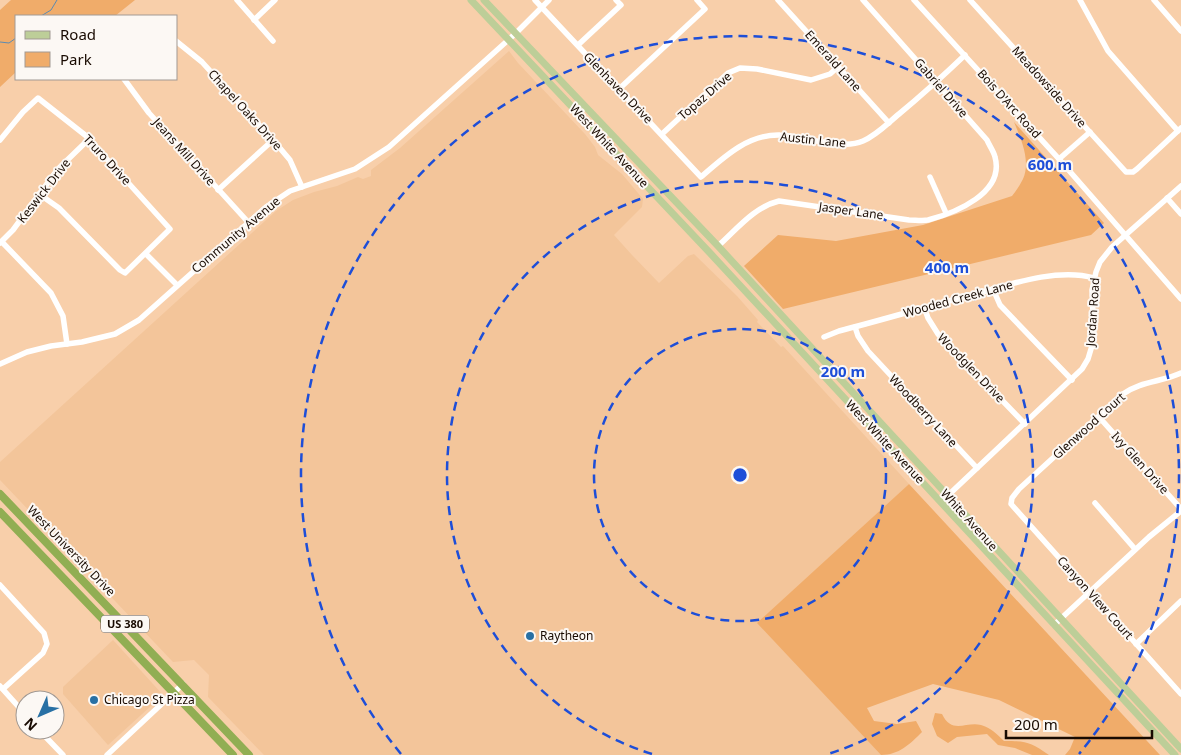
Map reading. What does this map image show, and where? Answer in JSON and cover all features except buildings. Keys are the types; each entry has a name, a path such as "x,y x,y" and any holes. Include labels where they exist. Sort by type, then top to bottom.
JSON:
{"highway":[{"name":"West University Drive","path":"0,494 249,755"},
{"name":"West University Drive","path":"0,513 233,755"}],"main road":[{"name":"West White Avenue","path":"471,0 710,253 941,502 1057,622 1174,755"},
{"name":"West White Avenue","path":"484,0 718,246"},
{"path":"710,253 718,246"},
{"name":"White Avenue","path":"718,246 947,496 1057,622 1181,749"}],"street":[{"path":"237,0 274,41"},
{"path":"254,20 275,0"},
{"name":"Glenhaven Drive","path":"535,0 701,177"},
{"name":"Community Avenue","path":"0,364 27,352 115,334 139,320 266,207 290,191 347,172 361,166 379,154 409,130 509,40 549,0"},
{"path":"578,45 621,5 616,0"},
{"path":"620,89 705,9 697,0"},
{"name":"Emerald Lane","path":"778,0 889,123"},
{"name":"Gabriel Drive","path":"863,0 987,140 996,158 995,173 990,186"},
{"name":"Bois D'Arc Road","path":"914,0 1126,234 1181,299"},
{"name":"Meadowside Drive","path":"970,0 1122,168 1129,173 1137,169 1179,129"},
{"path":"1080,0 1102,42 1114,59 1179,129"},
{"path":"1154,0 1181,31"},
{"name":"Chapel Oaks Drive","path":"178,43 202,62 290,160 302,187"},
{"name":"Austin Lane","path":"701,177 736,147 751,141 780,135 811,141 848,144 862,142 889,123 937,82 964,55"},
{"name":"Topaz Drive","path":"662,134 728,73 740,68 757,69 811,80 830,74 838,67"},
{"name":"Jeans Mill Drive","path":"125,80 149,113 248,222"},
{"name":"Truro Drive","path":"0,140 23,112 38,98 88,140 170,229 146,254"},
{"path":"1059,159 1090,132"},
{"name":"Keswick Drive","path":"1,242 13,230 58,169 88,140"},
{"path":"218,190 272,140"},
{"path":"930,177 946,213"},
{"name":"Jasper Lane","path":"718,246 766,204 779,201 909,220 927,220 970,204 990,186"},
{"name":"Jordan Road","path":"941,502 1082,369 1092,348 1094,328 1092,290 1098,267 1106,254 1126,234 1181,186"},
{"path":"39,194 59,208 120,270 125,273 146,254 177,285"},
{"path":"1167,198 1181,214"},
{"path":"1,242 51,293 63,316 67,344"},
{"name":"Wooded Creek Lane","path":"824,337 924,307 993,289 1058,275 1083,275 1094,278"},
{"path":"993,289 1000,305 1072,380"},
{"name":"Woodglen Drive","path":"924,307 928,318 938,334 1025,424"},
{"name":"Woodberry Lane","path":"855,327 858,336 868,350 977,468"},
{"name":"Glenwood Court","path":"1011,502 1019,489 1131,389 1146,382 1181,373"},
{"name":"Ivy Glen Drive","path":"1099,416 1181,510"},
{"name":"Canyon View Court","path":"1011,502 1012,506 1181,694"},
{"path":"1095,503 1135,549"},
{"path":"0,513 10,505"},
{"path":"1057,622 1135,549 1181,510"},
{"path":"0,586 44,633 48,644 43,653 2,687 15,702"},
{"path":"1136,644 1181,601"},
{"path":"107,755 183,684"},
{"path":"49,740 63,755"}],"shaded area":[{"name":"Raytheon","path":"509,51 585,134 595,147 598,155 622,174 643,199 642,207 614,235 632,255 659,283 688,256 694,254 737,296 758,320 757,322 781,347 783,346 909,484 758,623 881,755 264,755 208,697 209,675 194,660 173,662 0,480 0,462 276,211 293,200 314,192 337,186 358,177 363,179 371,176 371,170 400,148"},
{"path":"113,640 163,695 108,745 65,696 63,687"}],"green space":[{"path":"11,0 135,0 116,15 15,15 15,73 0,87 0,10"},
{"path":"1014,122 1104,223 1091,235 783,309 744,266 778,235 836,241 923,225 1012,196 1023,179 1026,165 1024,150"},
{"path":"909,484 1160,755 1065,755 1075,737 999,700 933,684 867,708 874,721 897,724 916,721 922,732 899,751 881,755 757,623"},
{"path":"935,713 942,714 950,724 955,726 981,725 991,730 1004,741 1028,743 1049,755 1032,755 1015,748 998,745 987,734 957,737 948,743 937,736 932,724"}],"waterway":[{"path":"43,15 51,10 57,0"},
{"path":"0,42 9,43 15,39"}],"place":[{"name":"Raytheon","path":"530,636"},
{"name":"Chicago St Pizza","path":"94,700"}]}
